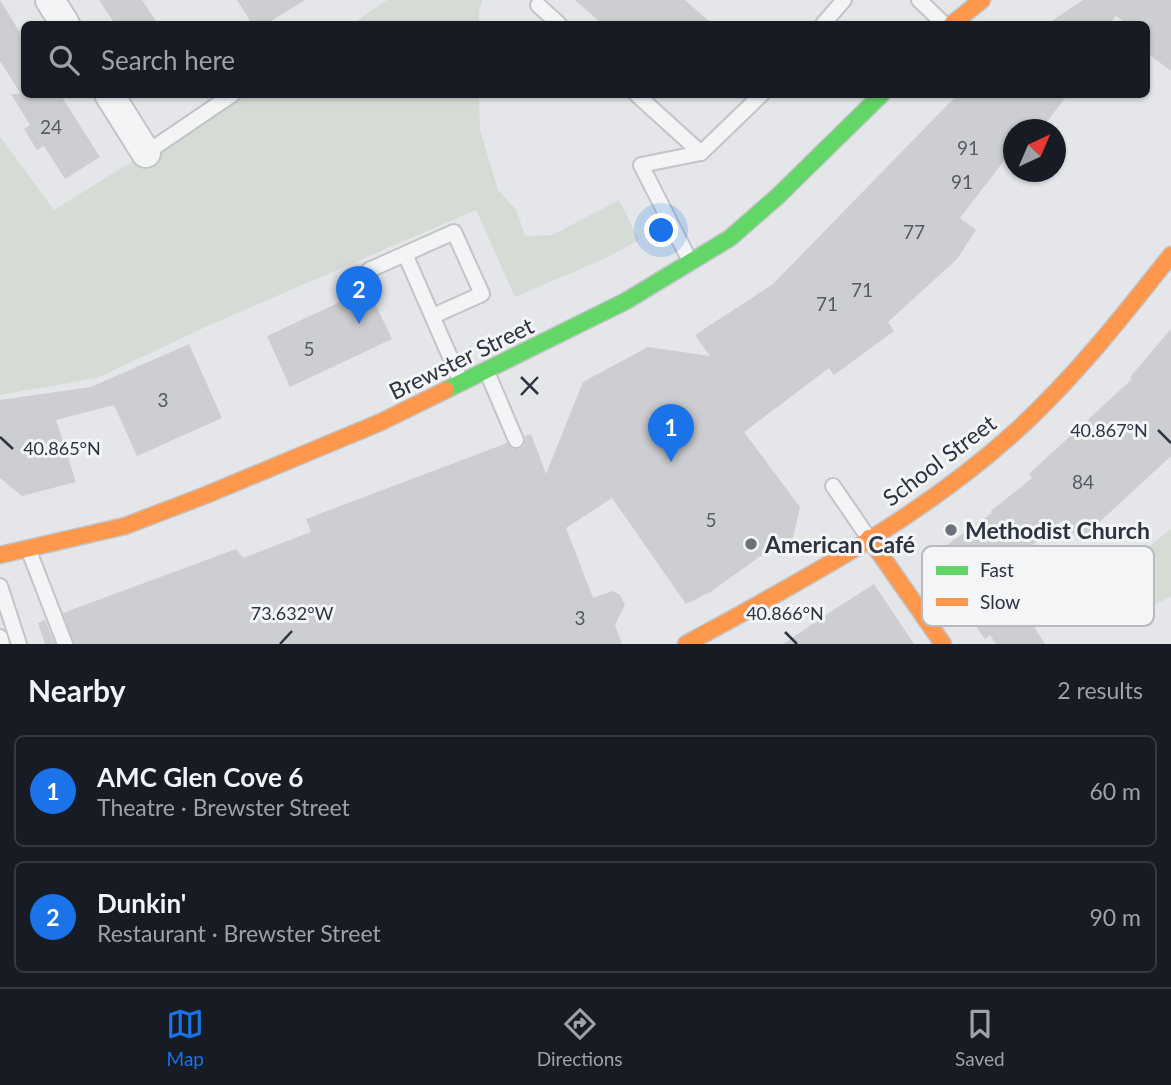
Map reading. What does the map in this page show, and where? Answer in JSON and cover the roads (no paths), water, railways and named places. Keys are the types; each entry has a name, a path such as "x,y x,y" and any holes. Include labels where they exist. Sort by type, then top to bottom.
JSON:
{"main road":[{"path":"955,21 982,0"},
{"name":"Brewster Street","path":"0,555 125,526 194,499 381,422 626,302 730,237 778,196 878,98"},
{"name":"School Street","path":"686,644 786,590 869,538 955,480 1016,432 1071,377 1171,256"},
{"path":"869,538 922,614"},
{"path":"930,626 943,644"}],"street":[{"path":"50,0 63,21"},
{"path":"112,98 146,153"}],"lane":[{"path":"826,21 844,0"},
{"path":"919,0 941,21"},
{"path":"538,5 556,21"},
{"path":"146,153 227,98"},
{"path":"640,98 701,153"},
{"path":"690,262 641,165 701,153 758,98"},
{"path":"369,270 454,232 482,294 433,316"},
{"path":"405,254 462,383"},
{"path":"486,371 516,440"},
{"path":"833,486 869,538"},
{"path":"28,549 65,644"},
{"path":"0,586 19,644"},
{"path":"0,637 2,644"}],"place":[{"name":"Dunkin'","path":"359,324"},
{"name":"AMC Glen Cove 6","path":"671,462"},
{"name":"Methodist Church","path":"951,530"},
{"name":"American Café","path":"751,544"}]}
